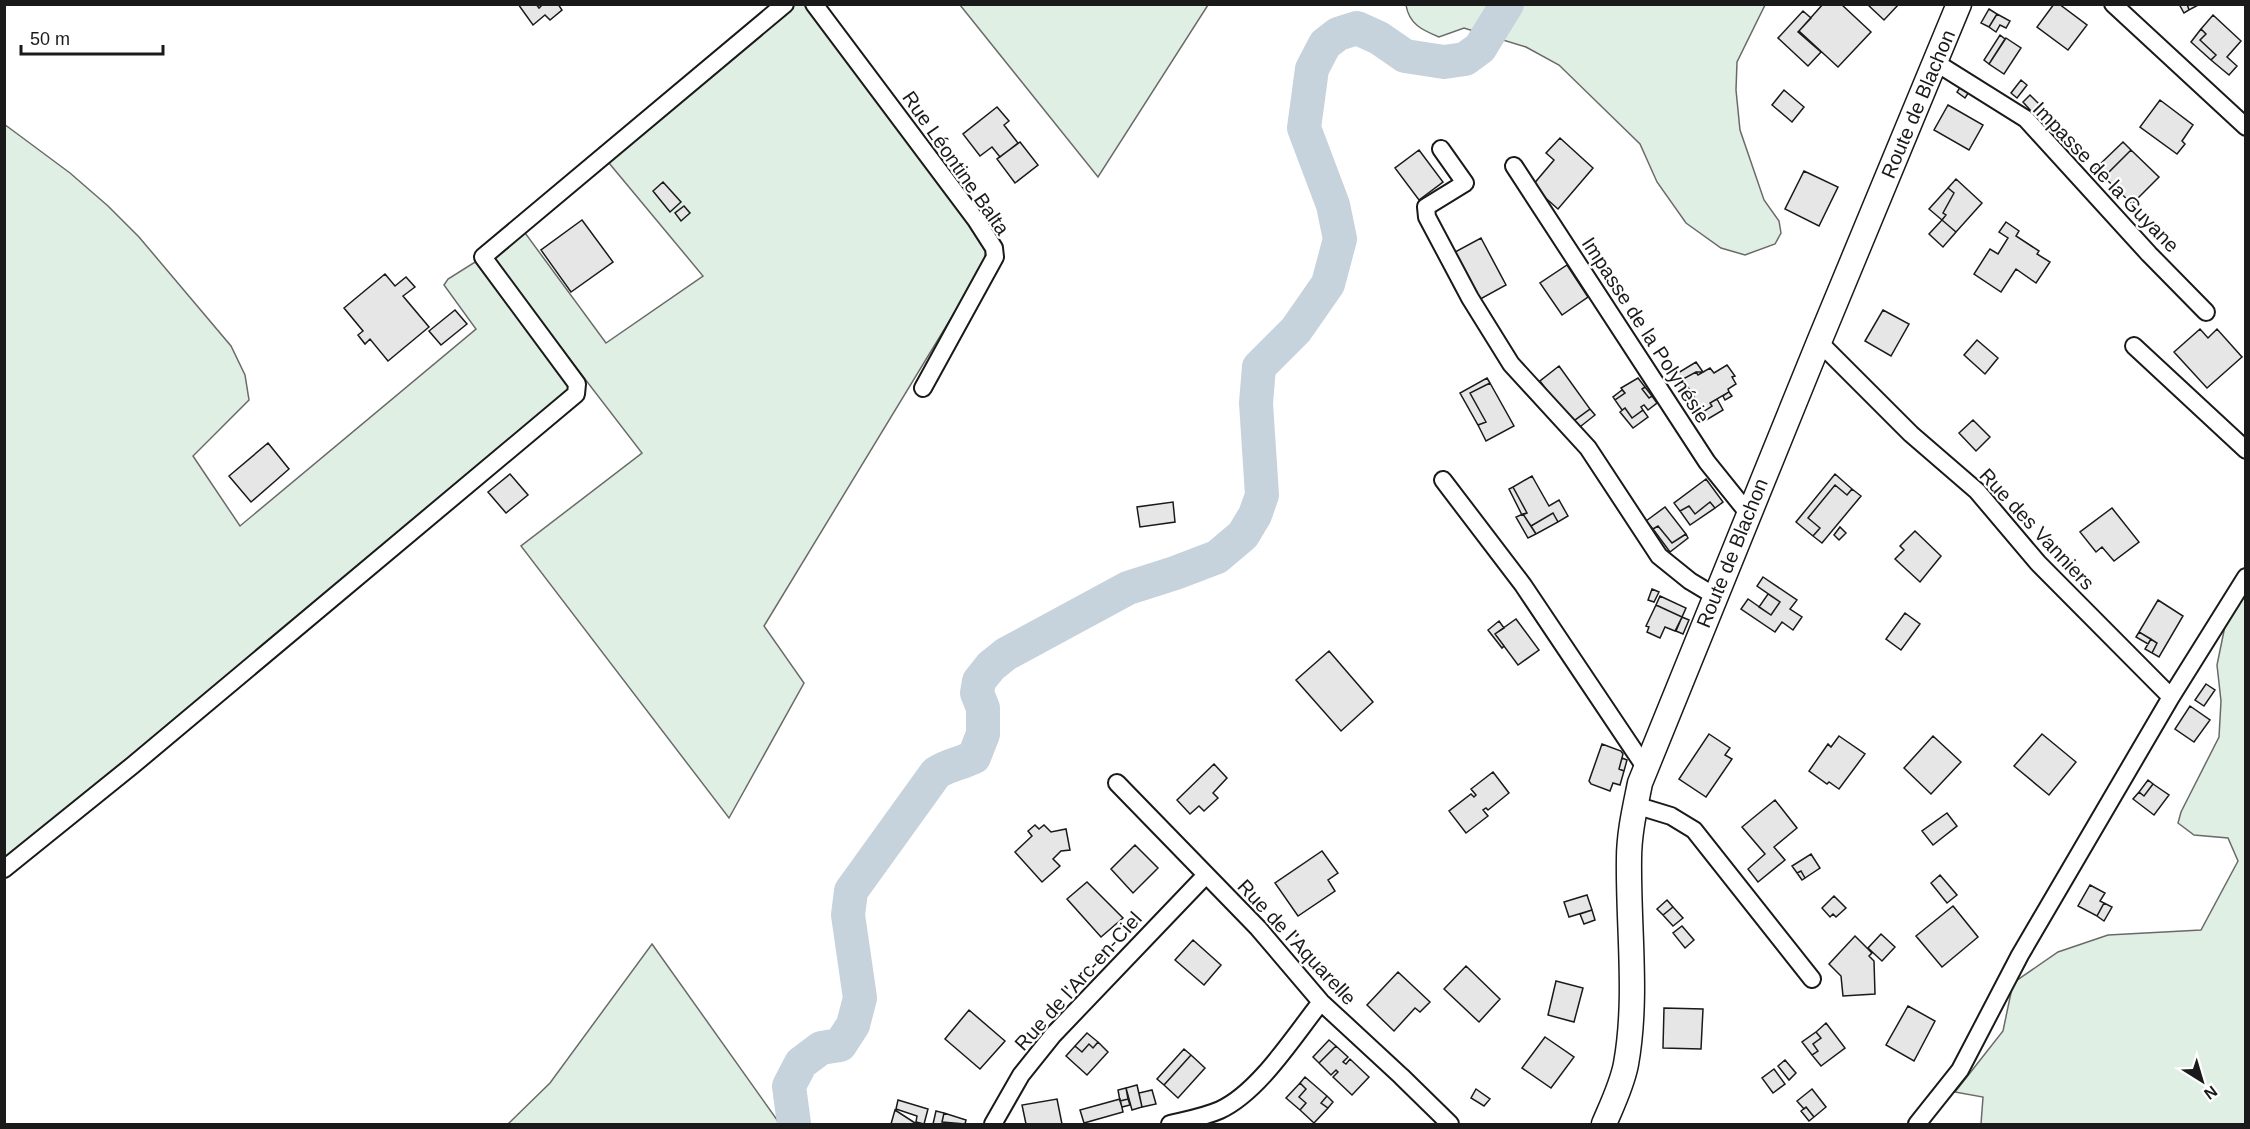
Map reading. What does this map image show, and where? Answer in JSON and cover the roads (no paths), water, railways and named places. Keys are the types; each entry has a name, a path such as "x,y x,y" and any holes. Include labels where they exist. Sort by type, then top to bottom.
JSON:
{"street":[{"path":"4,869 133,765 576,394 577,384 483,257 785,4"},
{"name":"Rue Léontine Balta","path":"814,4 976,220 994,248 994,257 923,388"},
{"name":"Route de Blachon","path":"1604,1125 1625,1066 1627,1049 1631,967 1629,857 1635,806 1645,767 1959,4"},
{"path":"2113,4 2246,127"},
{"name":"Impasse de la Guyane","path":"1935,62 2026,119 2149,254 2206,312"},
{"path":"1441,149 1465,183 1426,207 1427,218 1470,298 1511,364 1588,448 1659,556 1690,581 1715,596"},
{"name":"Impasse de la Polynésie","path":"1514,166 1707,462 1748,513"},
{"name":"Rue des Vanniers","path":"1819,342 1911,434 1985,499 2038,563 2172,697"},
{"path":"2133,346 2246,450"},
{"path":"1443,480 1523,585 1645,767"},
{"path":"1917,1125 1960,1070 2020,955 2172,697 2246,578"},
{"name":"Rue de l'Aquarelle","path":"1117,783 1258,928 1321,1002 1450,1125"},
{"path":"1635,806 1671,816 1694,830 1812,979"},
{"name":"Rue de l'Arc-en-Ciel","path":"993,1125 1021,1075 1053,1035 1205,876"},
{"path":"1170,1125 1219,1110 1237,1100 1261,1077 1321,1002"}],"waterway":[{"path":"794,1124 789,1086 801,1063 821,1048 840,1045 853,1025 860,998 848,915 851,891 936,773 974,757 983,734 983,708 977,693 979,681 991,666 1006,654 1128,588 1217,557 1243,535 1255,515 1262,495 1256,403 1259,367 1296,330 1328,284 1340,239 1333,205 1304,128 1312,69 1325,44 1338,34 1357,28 1379,38 1405,56 1444,62 1465,59 1480,48 1507,4"}]}
